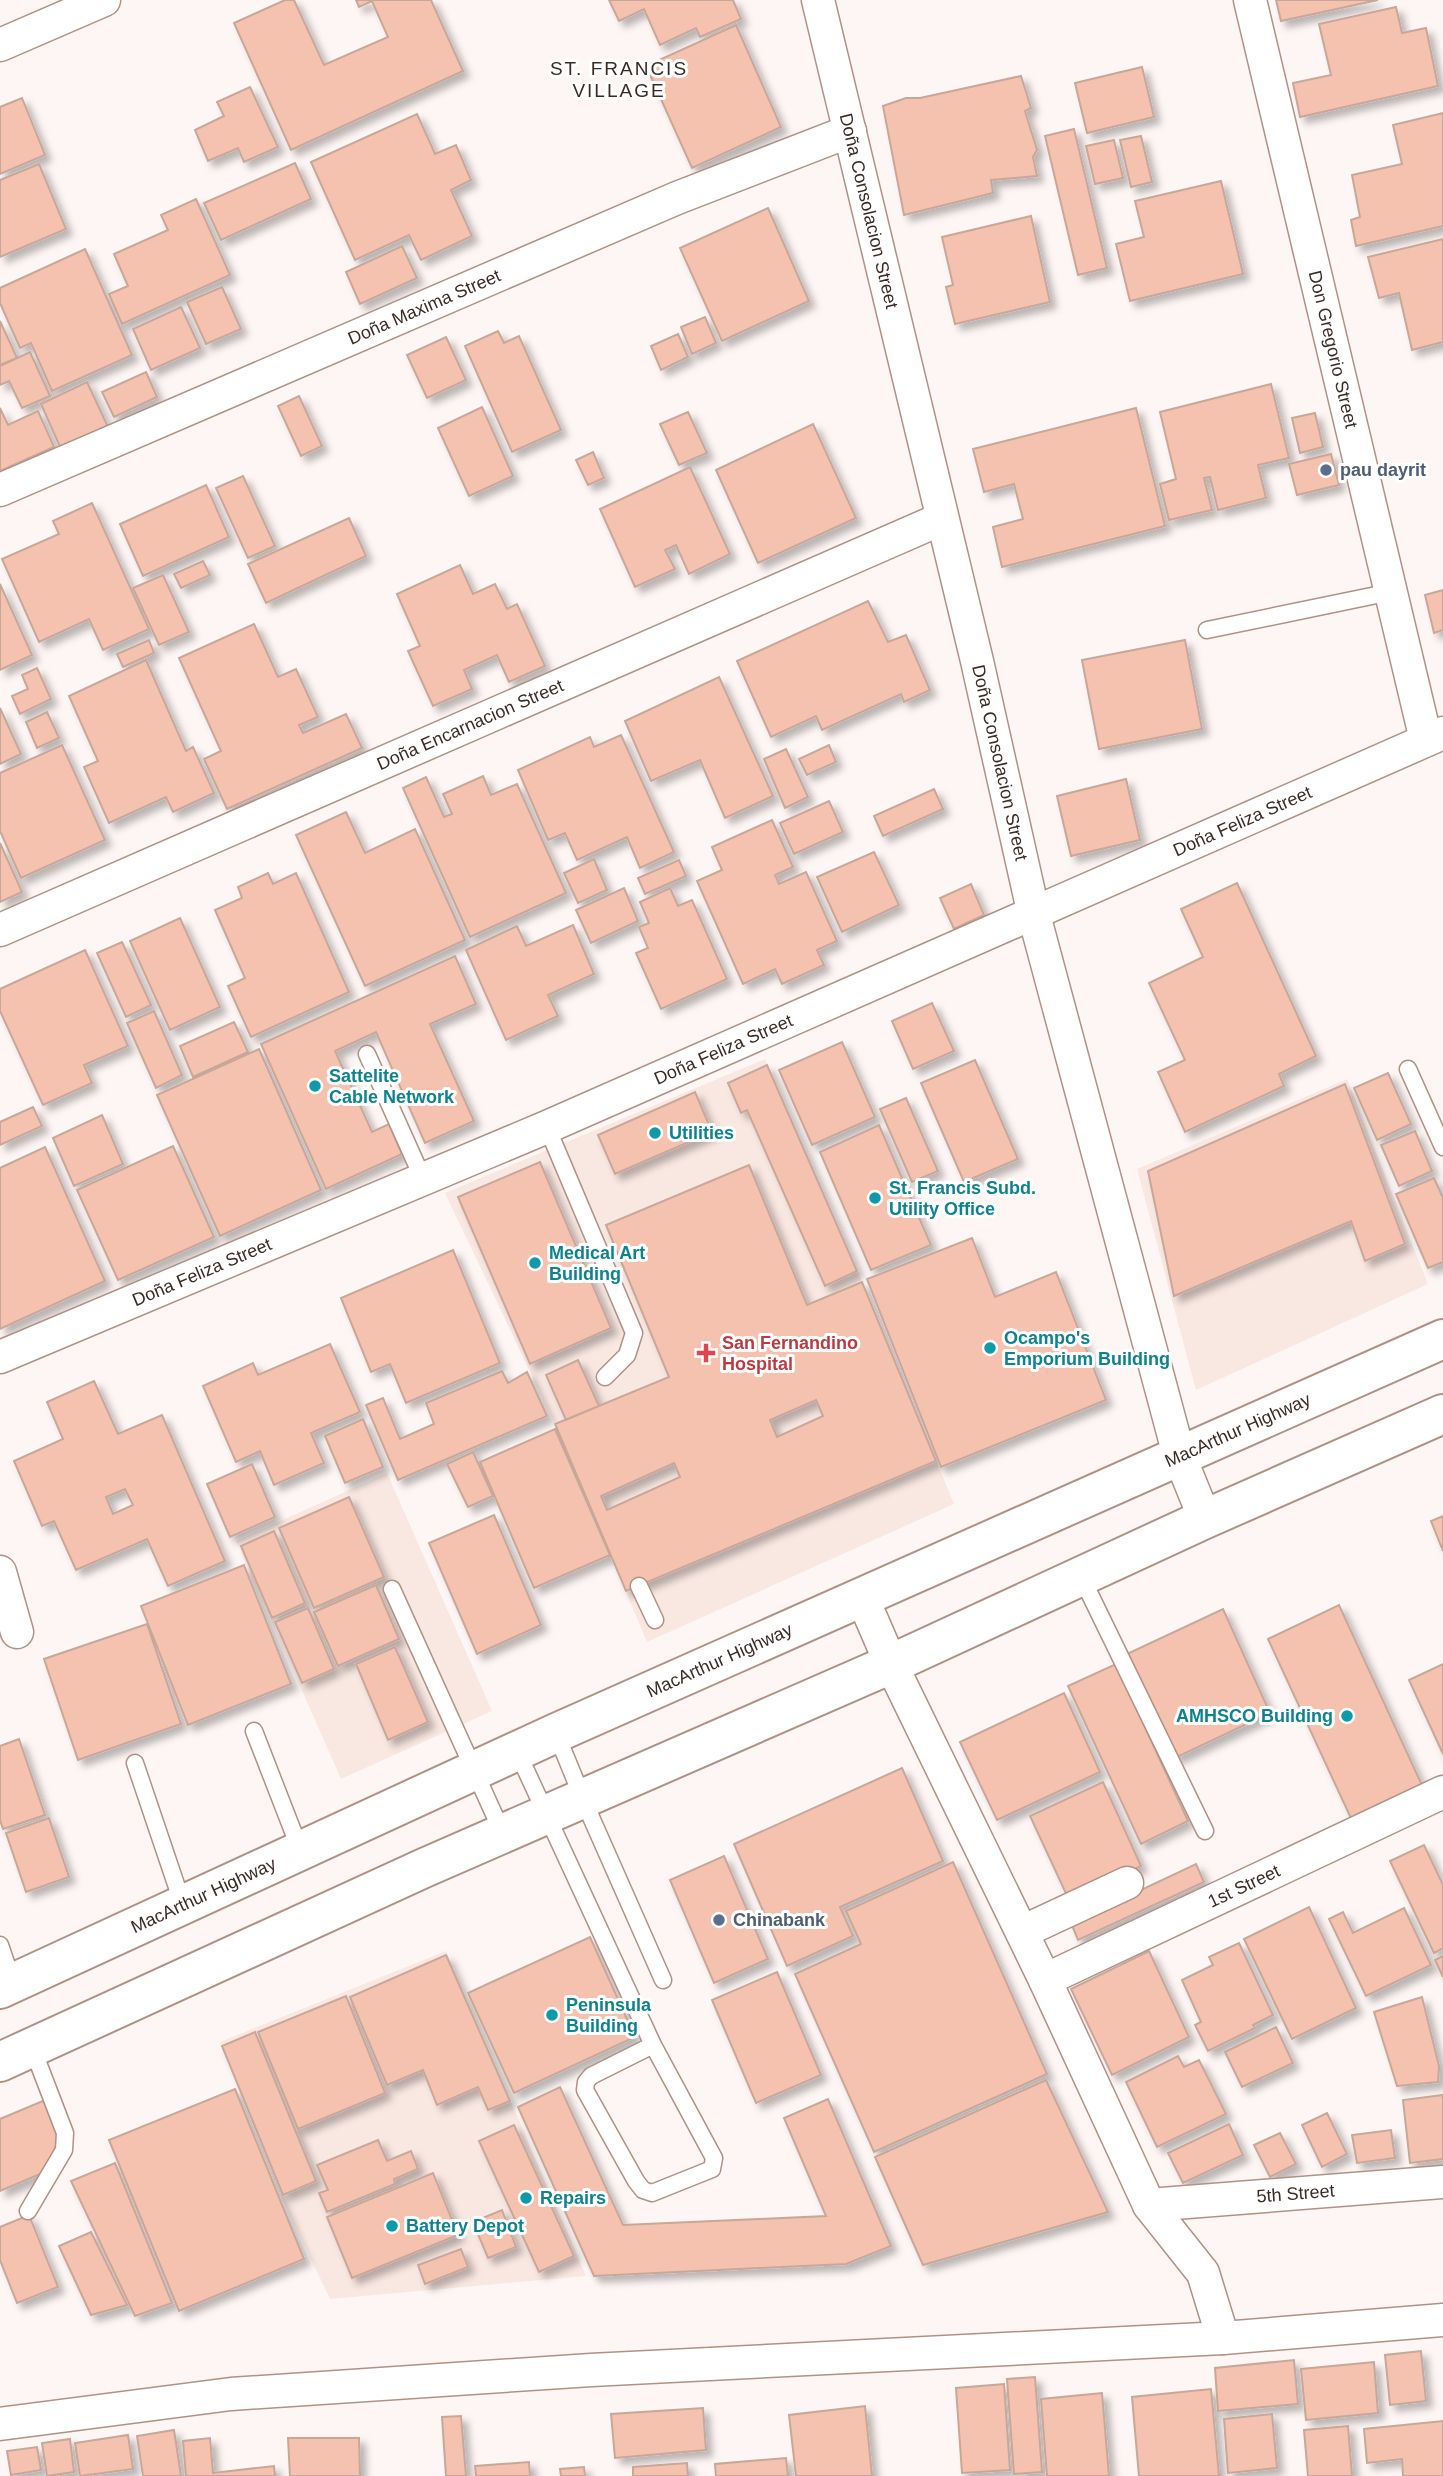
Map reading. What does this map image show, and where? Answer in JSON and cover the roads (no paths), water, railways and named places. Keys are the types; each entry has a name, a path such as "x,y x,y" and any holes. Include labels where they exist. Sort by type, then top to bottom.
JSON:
{"highway":[{"name":"MacArthur Highway","path":"7,1986 556,1733 1443,1339"},
{"path":"16,2055 1443,1414"}],"street":[{"path":"0,45 104,0"},
{"name":"Doña Consolacion Street","path":"818,0 977,661 1034,915 1179,1455 1205,1519"},
{"name":"Don Gregorio Street","path":"1250,0 1391,592 1435,737"},
{"name":"Doña Maxima Street","path":"0,489 677,198 850,131"},
{"name":"Doña Encarnacion Street","path":"0,930 941,519"},
{"name":"Doña Feliza Street","path":"0,1357 547,1127 1435,737"},
{"path":"0,1572 16,1632"},
{"path":"862,1597 891,1664 1045,1980 1149,2205 1203,2273 1223,2338"},
{"name":"1st Street","path":"1045,1980 1443,1792"},
{"path":"1022,1932 1127,1883"},
{"name":"5th Street","path":"1149,2205 1443,2182"},
{"path":"0,2424 231,2394 592,2370 1223,2338 1443,2320"}],"lane":[{"path":"1208,629 1391,592"},
{"path":"367,1054 423,1179"},
{"path":"1408,1069 1443,1147"},
{"path":"547,1127 634,1333 627,1355 605,1377"},
{"path":"1081,1576 1205,1831"},
{"path":"639,1586 655,1619"},
{"path":"392,1589 503,1834"},
{"path":"254,1731 301,1852"},
{"path":"556,1733 663,1980"},
{"path":"517,1751 653,2045 714,2158 712,2169 652,2193 643,2190 636,2181 585,2090 586,2082 591,2076 653,2045"},
{"path":"135,1763 183,1905"},
{"path":"0,1945 7,1986"},
{"path":"16,2055 65,2133 64,2150 29,2211"}],"place":[{"name":"pau dayrit","path":"1326,470"},
{"name":"Sattelite Cable Network","path":"315,1086"},
{"name":"Utilities","path":"655,1133"},
{"name":"St. Francis Subd. Utility Office","path":"875,1198"},
{"name":"Medical Art Building","path":"535,1263"},
{"name":"Ocampo's Emporium Building","path":"990,1348"},
{"name":"San Fernandino Hospital","path":"706,1353"},
{"name":"AMHSCO Building","path":"1347,1716"},
{"name":"Chinabank","path":"719,1920"},
{"name":"Peninsula Building","path":"552,2015"},
{"name":"Repairs","path":"526,2198"},
{"name":"Battery Depot","path":"392,2226"}],"district":[{"name":"ST. FRANCIS VILLAGE","path":"619,79"}]}
